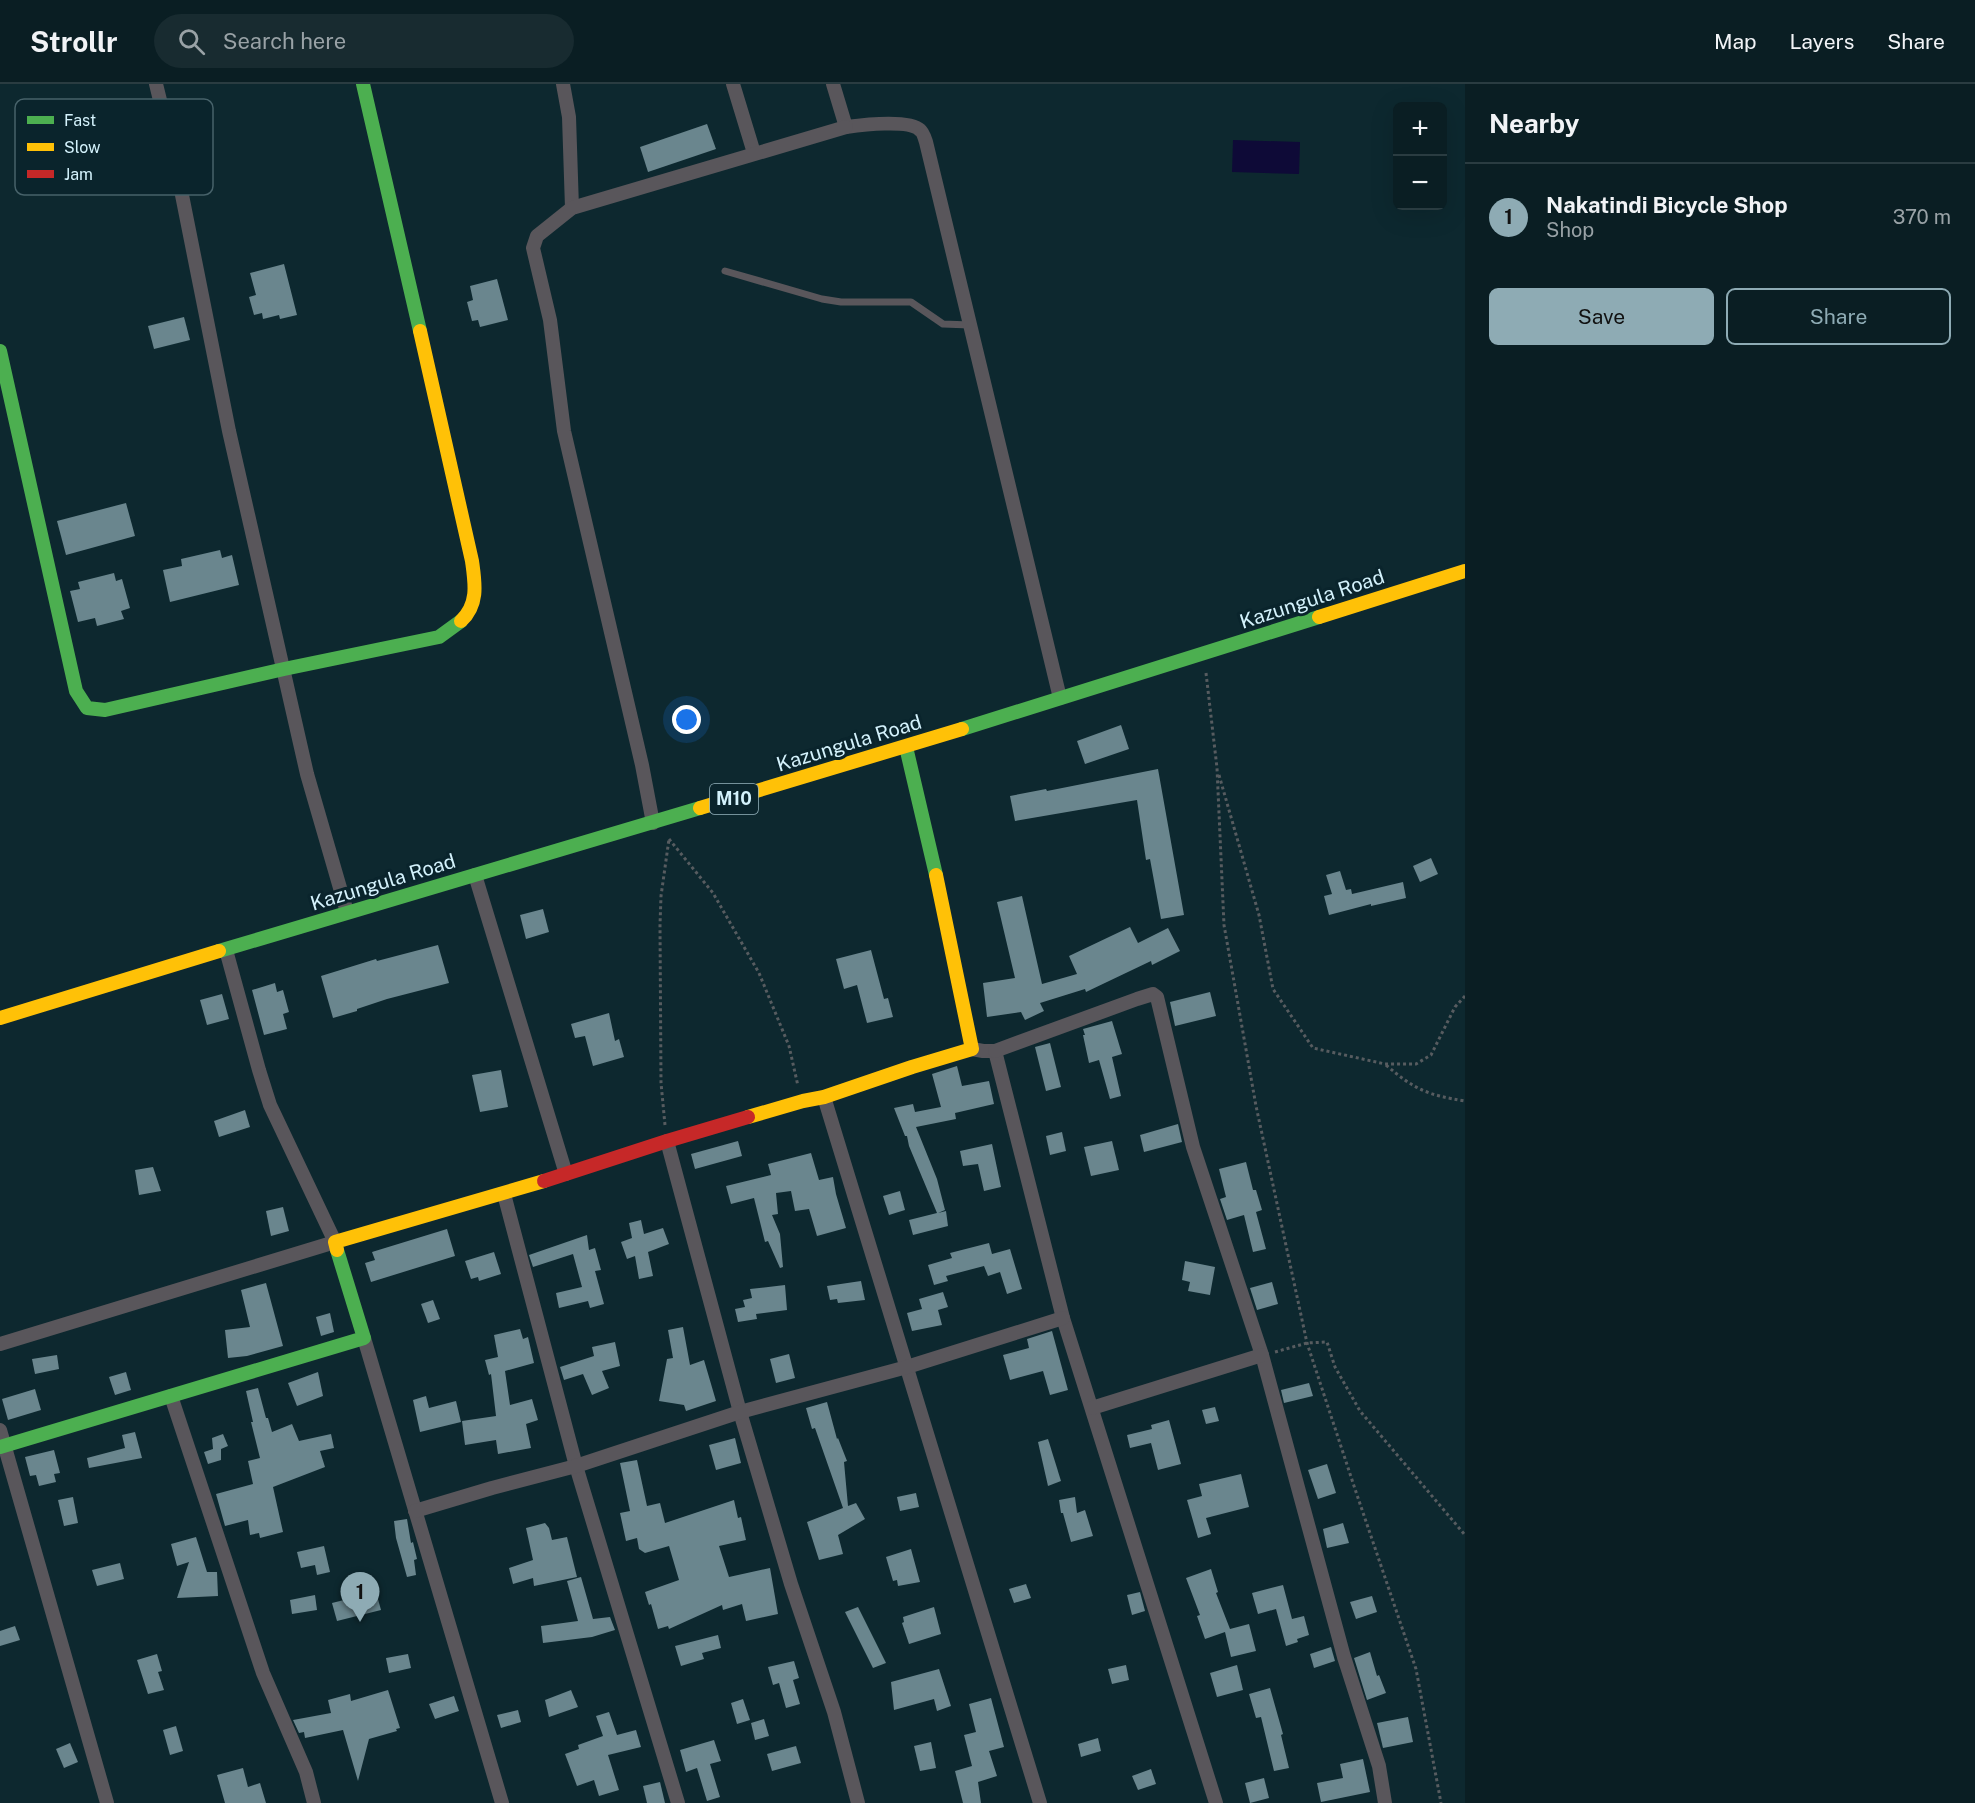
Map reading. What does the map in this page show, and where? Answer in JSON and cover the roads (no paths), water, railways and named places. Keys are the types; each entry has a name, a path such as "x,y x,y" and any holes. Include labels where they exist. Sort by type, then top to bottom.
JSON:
{"main road":[{"path":"0,351 76,691 87,708 105,710 284,669 439,637 458,627 472,610 477,590 470,545 363,84"},
{"name":"Kazungula Road","path":"0,1018 347,912 906,747 1465,571"},
{"path":"2,1446 364,1338 335,1242 504,1194 667,1141 803,1101 824,1097 972,1049 945,913 906,747"}],"street":[{"path":"156,84 160,99"},
{"path":"563,84 569,117 572,207"},
{"path":"733,84 754,153"},
{"path":"833,84 846,128"},
{"path":"653,823 642,765 564,431 550,320 533,248 537,236 572,207 846,128 864,125 909,125 921,130 930,153 1060,698"},
{"path":"182,195 229,431 308,774 347,912"},
{"path":"475,875 566,1174"},
{"path":"0,1344 335,1242 270,1105 226,950"},
{"path":"972,1049 995,1051 1145,996 1153,994 1157,997 1193,1147 1262,1355 1344,1657 1379,1766 1385,1803"},
{"path":"995,1051 1063,1318 1216,1803"},
{"path":"824,1097 1040,1803"},
{"path":"667,1141 740,1412 791,1584 834,1712 858,1803"},
{"path":"504,1194 576,1466 678,1803"},
{"path":"415,1511 576,1466 740,1412 907,1367 1063,1318"},
{"path":"364,1338 502,1803"},
{"path":"1092,1408 1262,1355"},
{"path":"171,1396 263,1672 306,1772 314,1803"},
{"path":"0,1430 2,1446 107,1803"}],"lane":[{"path":"725,271 822,299 841,302 911,302 943,324 970,325"}],"place":[{"name":"Nakatindi Bicycle Shop","path":"360,1622"}]}
